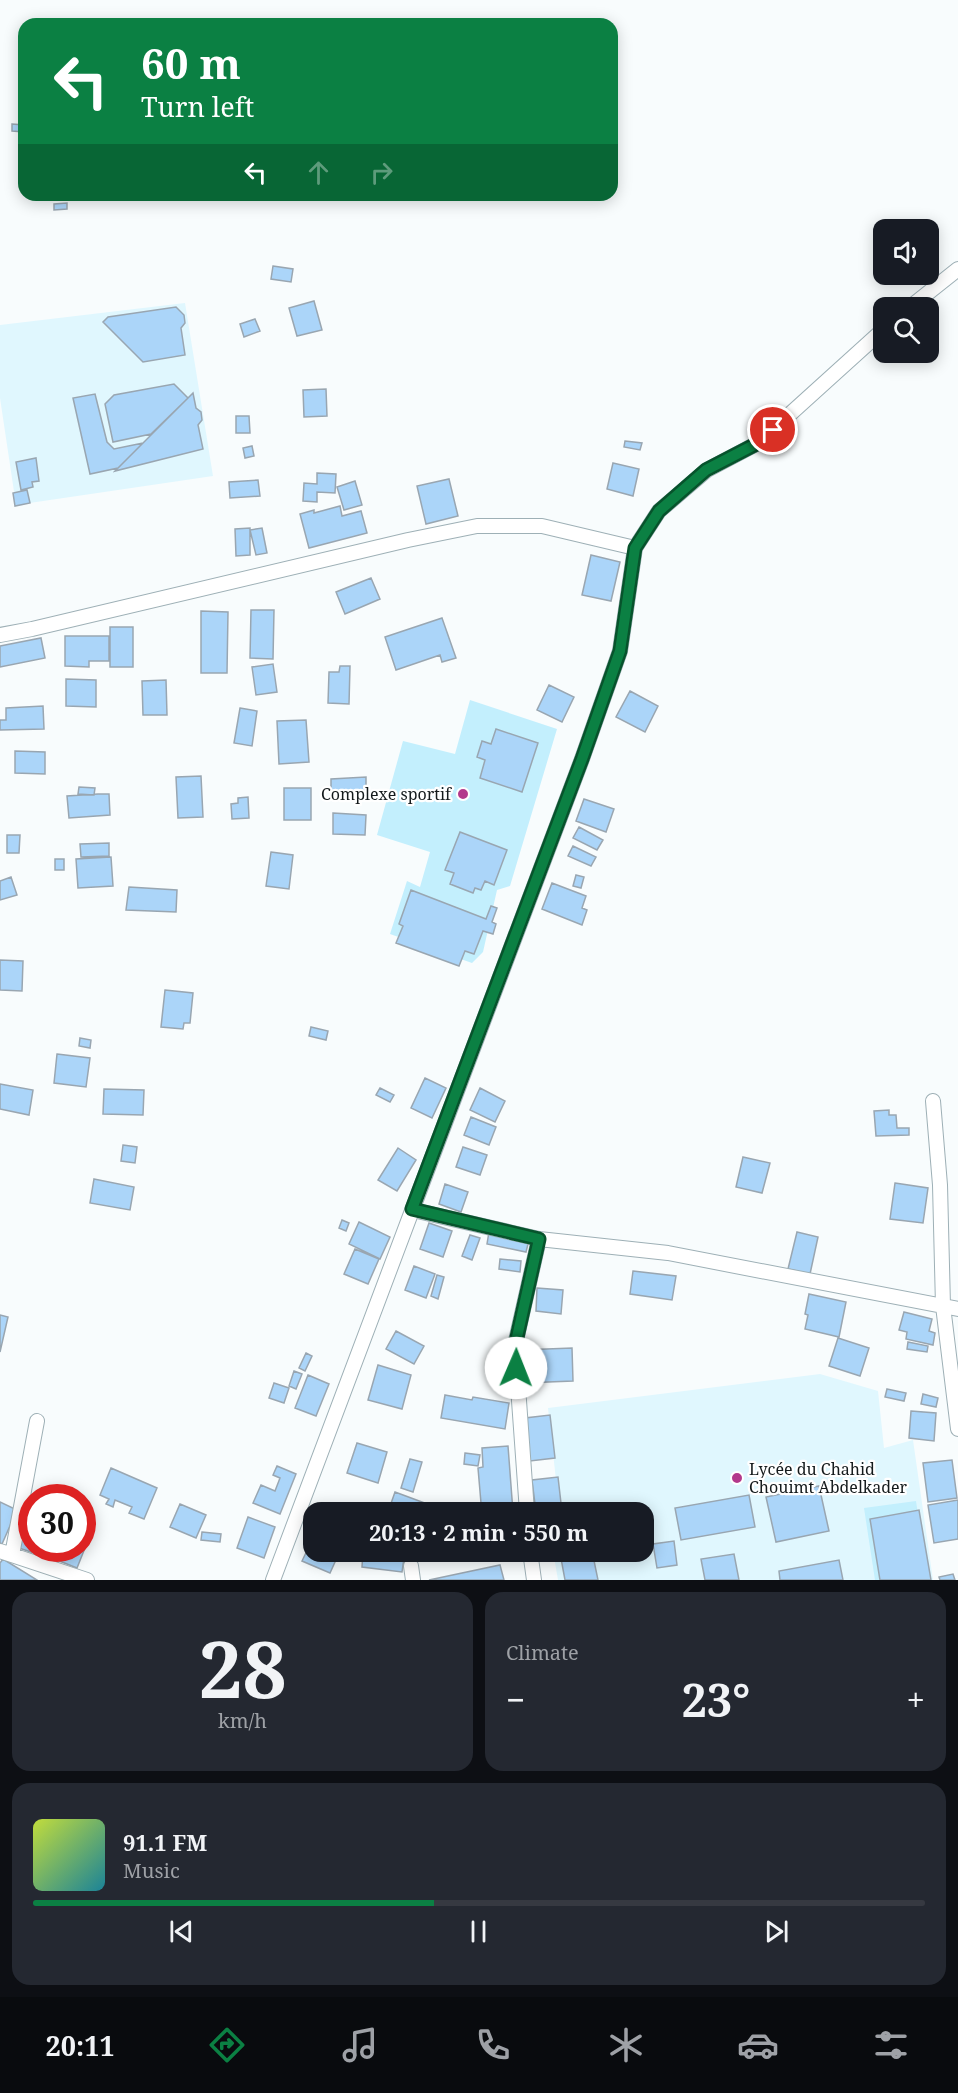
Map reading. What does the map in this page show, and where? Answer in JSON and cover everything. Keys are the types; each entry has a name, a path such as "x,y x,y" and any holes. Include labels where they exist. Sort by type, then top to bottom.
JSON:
{"street":[{"path":"923,297 958,269"},
{"path":"273,1580 582,759 620,651 635,548 659,511 706,470 758,443 873,339"},
{"path":"0,635 477,526 542,526 635,548"},
{"path":"933,1101 940,1185 943,1306 958,1429"},
{"path":"412,1209 539,1239 668,1253 958,1310"},
{"path":"526,1502 515,1346 539,1239"},
{"path":"37,1421 6,1553 87,1580"},
{"path":"279,1562 284,1580"},
{"path":"532,1562 534,1580"}],"shaded area":[{"path":"185,303 213,476 16,505 0,398 0,325"},
{"name":"Complexe sportif","path":"470,700 557,729 510,886 497,890 483,952 472,963 390,934 407,881 420,887 430,852 377,835 403,741 455,754"},
{"name":"Lycée du Chahid Chouimt Abdelkader","path":"820,1374 878,1391 884,1448 913,1440 933,1580 558,1580 555,1562 654,1562 654,1502 558,1502 548,1408"},
{"path":"916,1501 928,1580 875,1580 864,1508"}],"building":[{"path":"12,124 18,124 18,132 12,131"},
{"path":"67,203 67,209 54,210 54,204"},
{"path":"273,266 293,269 291,282 271,279"},
{"path":"314,301 322,330 297,336 289,308"},
{"path":"176,307 184,315 185,323 181,328 185,355 143,362 103,322 108,317"},
{"path":"255,319 260,331 244,337 240,324"},
{"path":"174,384 188,398 151,434 113,442 105,404 114,395"},
{"path":"326,389 327,416 304,417 303,390"},
{"path":"193,393 196,408 201,412 202,420 198,425 203,449 115,471"},
{"path":"95,394 107,442 114,449 143,443 118,468 90,474 73,398"},
{"path":"236,416 249,416 250,433 236,433"},
{"path":"625,441 642,443 640,450 624,447"},
{"path":"252,446 254,456 245,458 243,448"},
{"path":"36,458 39,481 32,482 33,487 21,490 16,462"},
{"path":"613,463 639,469 633,496 607,489"},
{"path":"317,473 336,474 335,493 317,492 317,502 303,501 304,483 317,484"},
{"path":"449,479 458,516 426,524 417,486"},
{"path":"258,480 260,496 230,498 229,482"},
{"path":"355,481 362,505 344,510 337,487"},
{"path":"27,490 30,503 15,506 13,493"},
{"path":"340,506 342,516 361,511 367,533 309,548 300,514"},
{"path":"250,528 250,555 236,556 235,529"},
{"path":"262,528 267,553 256,555 250,530"},
{"path":"591,555 620,562 611,601 582,595"},
{"path":"371,578 380,599 345,614 336,592"},
{"path":"251,610 274,610 273,659 250,658"},
{"path":"201,611 228,612 227,673 201,673"},
{"path":"442,618 456,658 442,662 440,655 396,670 385,637"},
{"path":"110,627 133,627 133,667 110,667"},
{"path":"65,636 109,636 109,661 89,661 89,667 65,666"},
{"path":"41,638 45,658 0,667 0,646"},
{"path":"273,664 277,692 256,695 252,667"},
{"path":"340,666 350,666 349,704 328,703 329,672 339,672"},
{"path":"66,679 96,680 96,707 66,706"},
{"path":"166,680 167,715 143,715 142,681"},
{"path":"549,685 574,697 562,722 537,710"},
{"path":"630,691 658,706 645,732 616,717"},
{"path":"43,706 44,729 0,730 0,720 6,720 6,708"},
{"path":"240,708 257,711 252,746 234,743"},
{"path":"306,720 309,762 279,764 277,721"},
{"path":"496,729 538,743 522,792 480,778 485,760 477,757 482,741 491,744"},
{"path":"15,751 45,752 45,774 15,773"},
{"path":"201,776 203,817 178,818 176,777"},
{"path":"366,777 366,796 331,797 331,779"},
{"path":"79,787 95,788 94,795 78,794"},
{"path":"284,788 311,788 311,820 284,820"},
{"path":"109,794 110,815 69,818 67,796"},
{"path":"248,797 249,818 232,819 231,804 238,803 238,798"},
{"path":"584,799 614,809 606,832 576,821"},
{"path":"333,813 366,815 365,835 333,834"},
{"path":"579,827 603,840 597,850 573,838"},
{"path":"460,832 507,850 494,885 485,881 481,890 475,888 473,893 450,884 454,873 445,870"},
{"path":"7,835 20,835 19,853 7,853"},
{"path":"109,843 109,856 81,857 80,844"},
{"path":"573,846 596,857 591,866 568,856"},
{"path":"271,852 293,855 289,889 266,886"},
{"path":"111,857 113,886 78,888 76,859"},
{"path":"55,859 64,859 64,870 55,870"},
{"path":"576,875 584,877 581,888 573,886"},
{"path":"11,877 17,895 0,900 0,881"},
{"path":"552,883 586,896 582,908 587,910 582,925 542,909"},
{"path":"129,887 177,890 176,912 126,910"},
{"path":"411,890 486,919 491,906 497,908 492,922 496,924 493,934 483,931 474,954 465,951 459,966 396,943 403,926 399,924"},
{"path":"0,960 23,961 22,991 0,990"},
{"path":"165,990 193,993 190,1023 184,1023 183,1029 161,1027"},
{"path":"311,1027 328,1031 326,1040 309,1036"},
{"path":"80,1038 91,1040 90,1048 79,1046"},
{"path":"57,1054 90,1058 86,1087 54,1083"},
{"path":"425,1078 446,1088 432,1118 411,1108"},
{"path":"0,1084 33,1090 29,1115 0,1109"},
{"path":"380,1088 394,1095 390,1102 376,1095"},
{"path":"480,1088 505,1101 495,1122 470,1110"},
{"path":"104,1089 144,1090 143,1115 103,1114"},
{"path":"889,1110 889,1115 896,1115 897,1128 909,1128 909,1135 876,1136 874,1111"},
{"path":"471,1117 496,1127 489,1145 464,1135"},
{"path":"123,1145 137,1147 135,1163 121,1161"},
{"path":"463,1147 487,1155 480,1175 456,1167"},
{"path":"398,1148 416,1160 397,1191 378,1180"},
{"path":"743,1157 770,1163 762,1193 736,1187"},
{"path":"94,1179 134,1187 130,1210 90,1203"},
{"path":"895,1183 928,1188 923,1223 890,1219"},
{"path":"445,1184 468,1192 461,1212 439,1204"},
{"path":"342,1220 349,1223 346,1231 339,1228"},
{"path":"359,1222 390,1237 380,1259 349,1244"},
{"path":"429,1223 452,1231 443,1257 420,1249"},
{"path":"489,1232 529,1240 526,1252 487,1244"},
{"path":"797,1232 818,1237 810,1274 788,1269"},
{"path":"470,1235 480,1238 472,1260 462,1256"},
{"path":"355,1249 379,1259 368,1284 344,1274"},
{"path":"500,1259 521,1261 520,1272 499,1269"},
{"path":"414,1266 435,1274 426,1298 405,1290"},
{"path":"633,1271 676,1276 672,1300 630,1294"},
{"path":"437,1275 444,1277 438,1299 431,1296"},
{"path":"537,1288 563,1290 561,1314 536,1311"},
{"path":"809,1294 846,1302 839,1337 805,1329"},
{"path":"904,1312 932,1319 929,1331 935,1333 933,1345 906,1339 907,1332 899,1330"},
{"path":"0,1315 8,1317 0,1352"},
{"path":"396,1331 424,1346 414,1364 386,1349"},
{"path":"838,1338 869,1348 860,1376 829,1366"},
{"path":"908,1342 928,1346 927,1352 907,1349"},
{"path":"572,1348 573,1381 523,1383 521,1350"},
{"path":"306,1353 312,1356 305,1371 299,1368"},
{"path":"378,1365 411,1375 402,1409 368,1400"},
{"path":"294,1371 302,1374 296,1389 289,1386"},
{"path":"308,1375 329,1384 316,1416 295,1408"},
{"path":"274,1383 289,1388 284,1403 269,1398"},
{"path":"887,1389 906,1393 904,1401 885,1397"},
{"path":"923,1394 938,1398 936,1407 921,1404"},
{"path":"445,1395 509,1403 505,1429 441,1418"},
{"path":"911,1411 936,1413 934,1441 909,1438"},
{"path":"550,1415 555,1458 530,1461 525,1418"},
{"path":"357,1443 387,1452 378,1483 347,1473"},
{"path":"508,1446 512,1502 481,1502 478,1468 483,1467 482,1448"},
{"path":"465,1453 480,1455 478,1466 464,1464"},
{"path":"410,1459 422,1462 413,1492 401,1488"},
{"path":"952,1460 957,1498 928,1502 923,1463"},
{"path":"277,1466 296,1474 280,1514 253,1503 261,1485 275,1491 280,1478 273,1475"},
{"path":"111,1468 157,1488 144,1519 129,1513 132,1507 115,1500 113,1507 106,1504 109,1499 100,1495"},
{"path":"558,1477 561,1502 535,1502 532,1480"},
{"path":"819,1486 829,1531 776,1542 766,1497"},
{"path":"395,1492 422,1502 392,1502"},
{"path":"749,1495 755,1527 681,1540 675,1508"},
{"path":"958,1500 958,1539 934,1543 928,1505"},
{"path":"0,1502 17,1510 2,1544 0,1543"},
{"path":"180,1504 206,1515 196,1538 170,1527"},
{"path":"919,1510 931,1580 880,1580 870,1519"},
{"path":"248,1517 275,1527 264,1558 237,1548"},
{"path":"202,1532 221,1534 220,1542 201,1540"},
{"path":"674,1541 677,1565 657,1568 654,1544"},
{"path":"734,1554 739,1580 705,1580 701,1559"},
{"path":"3,1559 37,1580 0,1580 0,1563"},
{"path":"839,1560 843,1580 780,1580 779,1571"},
{"path":"62,1562 79,1562 77,1568"},
{"path":"304,1562 335,1562 330,1573"},
{"path":"362,1562 403,1562 402,1572 362,1567"},
{"path":"562,1562 594,1562 598,1580 565,1580"},
{"path":"500,1565 504,1580 429,1580"},
{"path":"953,1574 955,1580 940,1580 939,1577"}],"place":[{"name":"Complexe sportif","path":"463,794"},
{"name":"Lycée du Chahid Chouimt Abdelkader","path":"737,1478"}],"route":[{"path":"516,1368 515,1346 539,1239 412,1209 582,759 620,651 635,548 659,511 706,470 758,443 773,430"}]}
